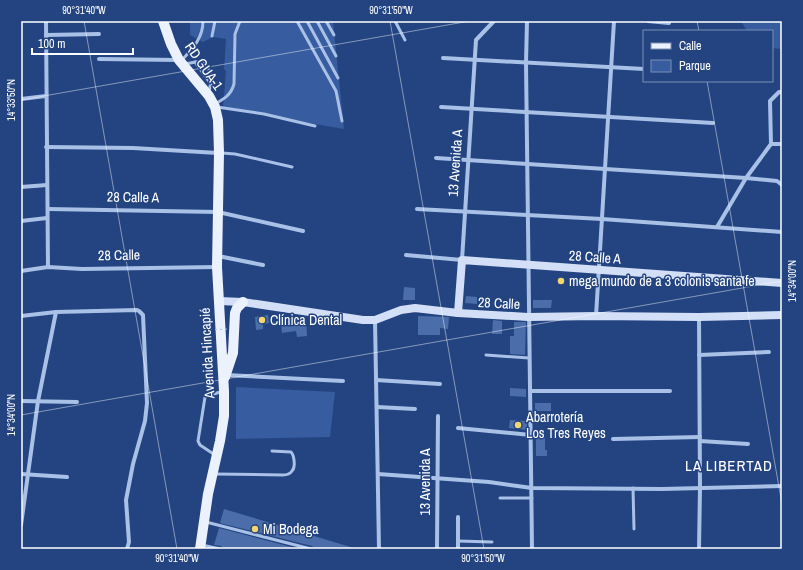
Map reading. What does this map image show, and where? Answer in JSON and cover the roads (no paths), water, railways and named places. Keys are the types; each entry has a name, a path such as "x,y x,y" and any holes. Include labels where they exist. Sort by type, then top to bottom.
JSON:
{"main road":[{"name":"RD GUA-1","path":"163,21 171,44 181,62 212,103 218,120 219,153"},
{"name":"Avenida Hincapié","path":"201,547 208,494 224,416 224,390 217,267 219,153"},
{"name":"28 Calle A","path":"462,260 782,283"},
{"name":"13 Avenida A","path":"458,313 462,260"},
{"name":"28 Calle","path":"219,301 243,302 363,320 375,320 406,309 415,308 458,313 528,317 699,317 782,315"},
{"path":"224,390 226,374 233,353 235,313 237,308 243,302"}],"street":[{"path":"46,21 48,267"},
{"name":"13 Avenida A","path":"462,260 476,40 494,21"},
{"path":"527,21 528,317 532,549"},
{"path":"596,316 614,21"},
{"path":"648,21 669,23"},
{"path":"46,35 99,34"},
{"path":"443,58 643,69"},
{"path":"98,59 181,62"},
{"path":"717,227 746,178 771,144 770,101 780,92"},
{"path":"21,99 46,96"},
{"path":"441,107 713,123"},
{"path":"771,144 782,144"},
{"path":"46,147 133,148 219,153"},
{"path":"436,158 746,178 777,181 782,185"},
{"path":"21,187 47,185"},
{"name":"28 Calle A","path":"48,209 218,212 303,231"},
{"path":"417,209 602,219 782,232"},
{"path":"21,221 47,218"},
{"name":"28 Calle A","path":"406,255 462,260"},
{"path":"218,256 263,265"},
{"name":"28 Calle","path":"21,271 48,267 90,269 217,267"},
{"path":"21,316 56,312 137,310 143,314 147,403 145,421 133,464 126,500 129,542 127,549"},
{"path":"21,525 38,401 56,312"},
{"path":"699,317 699,549"},
{"path":"375,320 379,549"},
{"path":"699,355 769,352"},
{"path":"226,374 343,381"},
{"path":"376,380 440,384"},
{"path":"530,391 670,391"},
{"path":"21,402 77,402"},
{"path":"377,407 415,409"},
{"name":"13 Avenida A","path":"437,549 438,416"},
{"path":"458,428 531,435"},
{"path":"613,439 700,439 748,444"},
{"path":"21,474 67,477"},
{"path":"378,474 490,482 532,488 700,488 782,486"},
{"path":"458,518 458,549"}],"lane":[{"path":"181,62 199,39 202,33 203,21"},
{"path":"212,36 215,21"},
{"path":"212,103 227,96 234,84 235,34 240,21"},
{"path":"297,21 336,91 342,121"},
{"path":"307,21 338,78"},
{"path":"317,21 336,56"},
{"path":"326,21 334,35"},
{"path":"395,21 405,40"},
{"path":"318,40 325,36"},
{"path":"320,62 327,58"},
{"path":"181,62 205,62 212,73 212,103"},
{"path":"194,62 211,84"},
{"path":"212,103 315,126"},
{"path":"219,153 235,154 292,167"},
{"path":"486,355 529,358"},
{"path":"216,456 200,445 198,441 204,397 224,390"},
{"path":"212,474 283,475 291,473 293,470 293,453 272,451"},
{"path":"633,488 634,529"},
{"path":"500,498 532,498"},
{"path":"205,521 311,549"},
{"path":"458,541 492,542"},
{"path":"201,547 220,549"}],"place":[{"name":"mega mundo de a 3 colonis santa fe","path":"561,281"},
{"name":"Clínica Dental","path":"262,320"},
{"name":"Abarrotería Los Tres Reyes","path":"518,425"},
{"name":"Mi Bodega","path":"255,529"}],"district":[{"name":"LA LIBERTAD","path":"729,466"}]}
